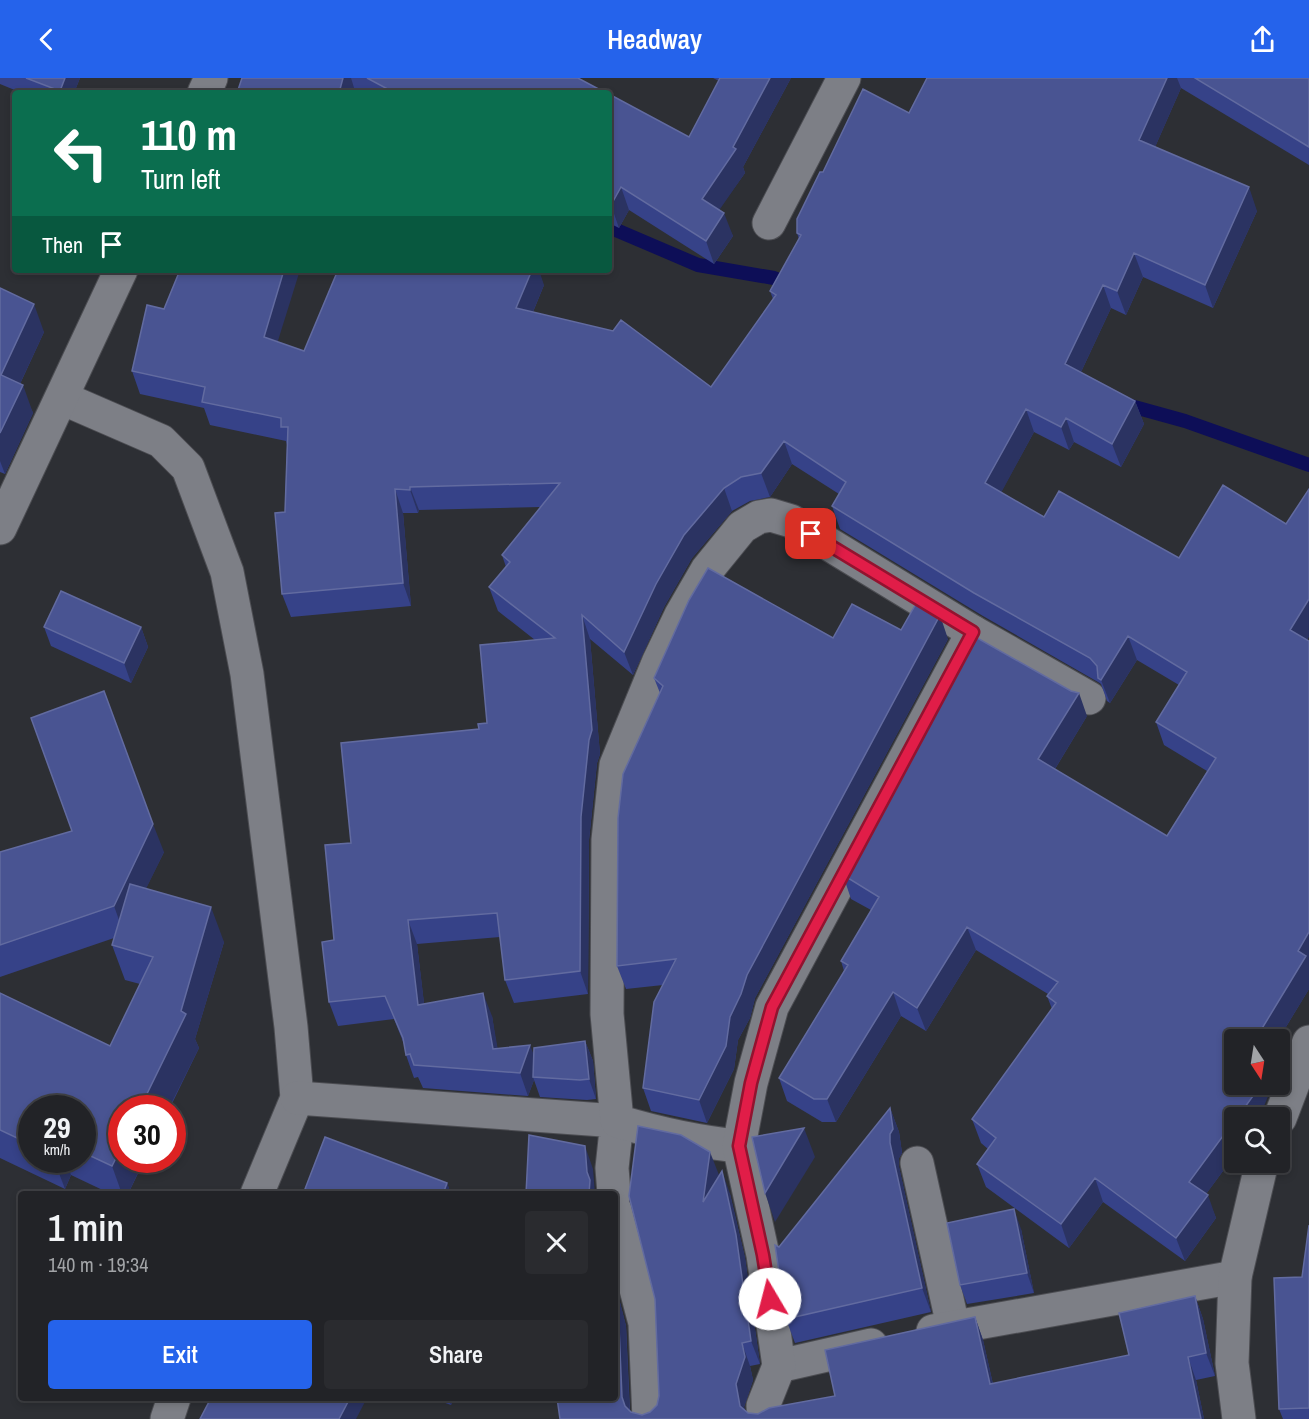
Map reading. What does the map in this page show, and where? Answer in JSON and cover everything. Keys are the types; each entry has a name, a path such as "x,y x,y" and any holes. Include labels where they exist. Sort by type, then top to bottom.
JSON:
{"street":[{"path":"769,223 844,78"},
{"path":"0,528 121,273"},
{"path":"62,398 161,441 188,468 227,572 247,674 290,1015 297,1098 258,1191"},
{"path":"614,1191 612,1168 617,1121 607,1014 608,840 616,765 658,663 681,615 707,570 742,527 759,517 771,515 791,521 973,632 1089,698"},
{"path":"764,1419 763,1406 779,1366 763,1255 739,1146 751,1083 772,1007 973,632"},
{"path":"1285,1107 1309,1042"},
{"path":"297,1098 617,1121 660,1134 706,1143 739,1146"},
{"path":"917,1163 953,1326"},
{"path":"1239,1419 1232,1363 1235,1277 1259,1173"},
{"path":"618,1221 645,1323 649,1419"},
{"path":"779,1366 953,1326 1235,1277"},
{"path":"167,1419 173,1401"}],"building":[{"path":"26,78 65,78 60,90"},
{"path":"242,78 343,78 340,90 238,90"},
{"path":"367,78 578,78 600,90 389,90"},
{"path":"720,78 770,78 733,147 736,149 702,199 724,213 706,241 621,187 612,203 612,96 689,137"},
{"path":"927,78 1167,78 1139,140 1249,187 1205,285 1134,253 1117,291 1103,285 1065,364 1135,401 1112,444 1066,418 1061,427 1026,409 985,483 1044,517 1059,491 1179,558 1223,485 1286,524 1309,489 1309,599 1290,630 1309,641 1309,932 1298,951 1306,956 1262,1029 1224,1029 1224,1095 1253,1096 1245,1107 1224,1107 1224,1135 1189,1182 1208,1195 1176,1238 1095,1178 1061,1224 977,1164 996,1138 972,1119 1056,1003 1047,996 1058,982 967,927 917,1008 893,992 827,1099 814,1099 779,1078 848,965 841,961 879,897 843,875 972,635 1071,691 1079,693 1038,759 1167,836 1216,758 1156,722 1187,672 1128,636 1101,680 1098,678 1097,666 1090,658 974,593 832,506 846,482 784,441 761,473 741,477 724,488 684,535 656,584 624,652 582,615 592,730 581,817 580,971 505,980 497,913 408,920 418,1005 483,993 493,1049 530,1045 520,1073 414,1065 410,1054 406,1055 403,1038 385,996 329,1002 322,942 334,940 325,845 351,843 341,743 479,729 478,724 487,723 480,645 555,638 489,587 510,562 502,555 560,483 395,489 403,583 282,594 275,513 285,512 288,427 281,427 281,418 202,402 205,387 132,371 147,305 164,309 179,273 283,273 264,337 304,351 337,273 531,273 516,308 613,331 621,320 711,387 776,295 770,291 801,235 797,233 797,219 820,172 823,172 863,89 909,113"},
{"path":"1195,78 1309,78 1309,147"},
{"path":"0,288 34,304 1,375 23,385 0,433"},
{"path":"708,568 833,638 852,604 901,630 917,602 940,615 747,975 730,1017 726,1046 699,1100 643,1088 654,1002 676,959 617,966 618,818 623,774 663,686 654,678 689,600"},
{"path":"61,591 141,627 124,663 44,627"},
{"path":"104,691 153,824 114,906 0,945 0,852 72,831 31,718"},
{"path":"130,884 211,907 181,1011 186,1014 146,1095 108,1095 108,1164 96,1159 96,1095 18,1095 18,1138 0,1130 0,993 110,1046 153,957 112,945"},
{"path":"585,1041 589,1079 533,1077 534,1048"},
{"path":"890,1108 893,1129 890,1134 890,1143 922,1288 786,1319 775,1245 779,1247"},
{"path":"638,1126 681,1135 710,1152 703,1202 722,1171 736,1235 751,1341 742,1343 745,1357 736,1384 740,1406 748,1413 758,1414 769,1408 835,1396 825,1350 975,1317 990,1384 1129,1355 1119,1313 1195,1296 1206,1353 1188,1357 1201,1419 560,1419 557,1401 618,1401 618,1303 622,1397 625,1406 631,1412 642,1415 650,1412 657,1405 659,1396 655,1299 629,1196"},
{"path":"804,1128 765,1193 752,1137"},
{"path":"529,1135 585,1146 587,1172 590,1180 589,1191 526,1191"},
{"path":"325,1137 447,1183 444,1191 310,1191 305,1189"},
{"path":"1014,1209 1027,1273 960,1285 947,1223"},
{"path":"1309,1225 1309,1408 1279,1409 1274,1278 1302,1277"},
{"path":"209,1401 348,1401 339,1419 200,1419"}],"waterway":[{"path":"612,228 698,265 774,278 793,285"},
{"path":"1120,403 1185,421 1309,465"}],"route":[{"path":"770,1299 763,1255 739,1146 751,1083 772,1007 973,632 811,534"}]}
